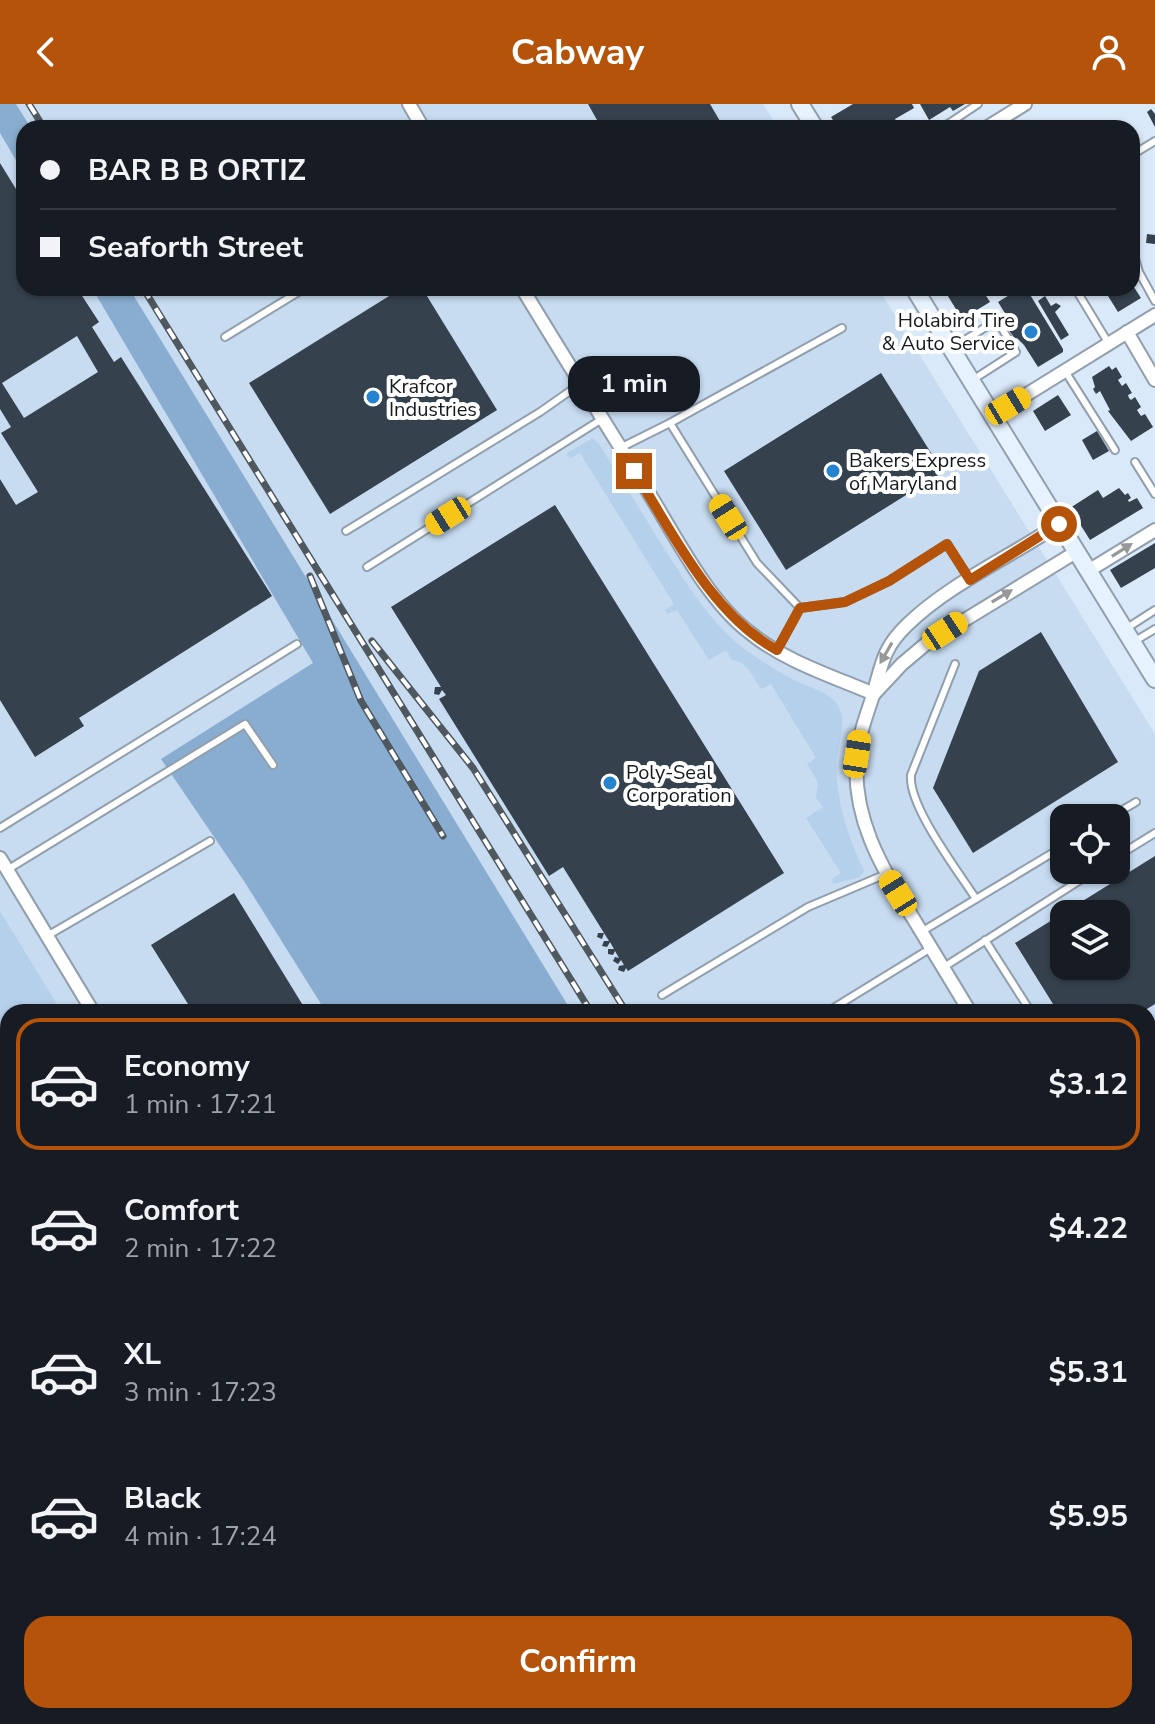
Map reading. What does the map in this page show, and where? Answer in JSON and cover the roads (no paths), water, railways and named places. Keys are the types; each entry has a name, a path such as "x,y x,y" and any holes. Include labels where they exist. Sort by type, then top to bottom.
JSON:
{"main road":[{"path":"919,296 1155,679"}],"street":[{"path":"999,120 1024,104"},
{"path":"527,296 719,602 745,630 777,650 802,664 874,694"},
{"path":"992,416 1155,315"},
{"path":"1127,332 1155,380"},
{"path":"965,1004 886,874 865,829 856,782 861,730 874,694 878,668 903,628 934,602 1059,524"},
{"path":"1088,571 1155,530"},
{"path":"874,694 927,643 1076,552"},
{"path":"0,858 88,1004"}],"lane":[{"path":"954,120 978,104"},
{"path":"1140,274 1155,301"},
{"path":"225,337 292,296"},
{"path":"1080,296 1109,344"},
{"path":"951,349 997,320 1016,352 971,381"},
{"path":"620,448 842,328"},
{"path":"1065,371 1115,450"},
{"path":"346,531 540,412 580,384"},
{"path":"367,567 602,419"},
{"path":"670,423 757,563 800,608"},
{"path":"1135,462 1155,494"},
{"path":"800,608 845,602 889,581 947,544 970,580"},
{"path":"777,650 800,608"},
{"path":"1128,636 1155,610"},
{"path":"1128,636 1155,629"},
{"path":"0,828 297,644"},
{"path":"955,664 910,783 925,819 976,899"},
{"path":"7,870 245,724 273,765"},
{"path":"1130,806 1136,802"},
{"path":"1130,848 1155,833"},
{"path":"47,936 210,841"},
{"path":"921,932 1050,854"},
{"path":"662,995 808,907 886,874"},
{"path":"943,967 1074,884"},
{"path":"985,940 1026,1004"},
{"path":"840,1004 931,948"}],"railway":[{"path":"29,104 39,120"},
{"path":"148,296 586,1004"},
{"path":"310,576 361,701 443,836"},
{"path":"372,641 473,768 621,1004"}],"place":[{"name":"Holabird Tire & Auto Service","path":"1031,332"},
{"name":"Krafcor Industries","path":"373,397"},
{"name":"Bakers Express of Maryland","path":"833,471"},
{"name":"Poly-Seal Corporation","path":"610,783"}]}
